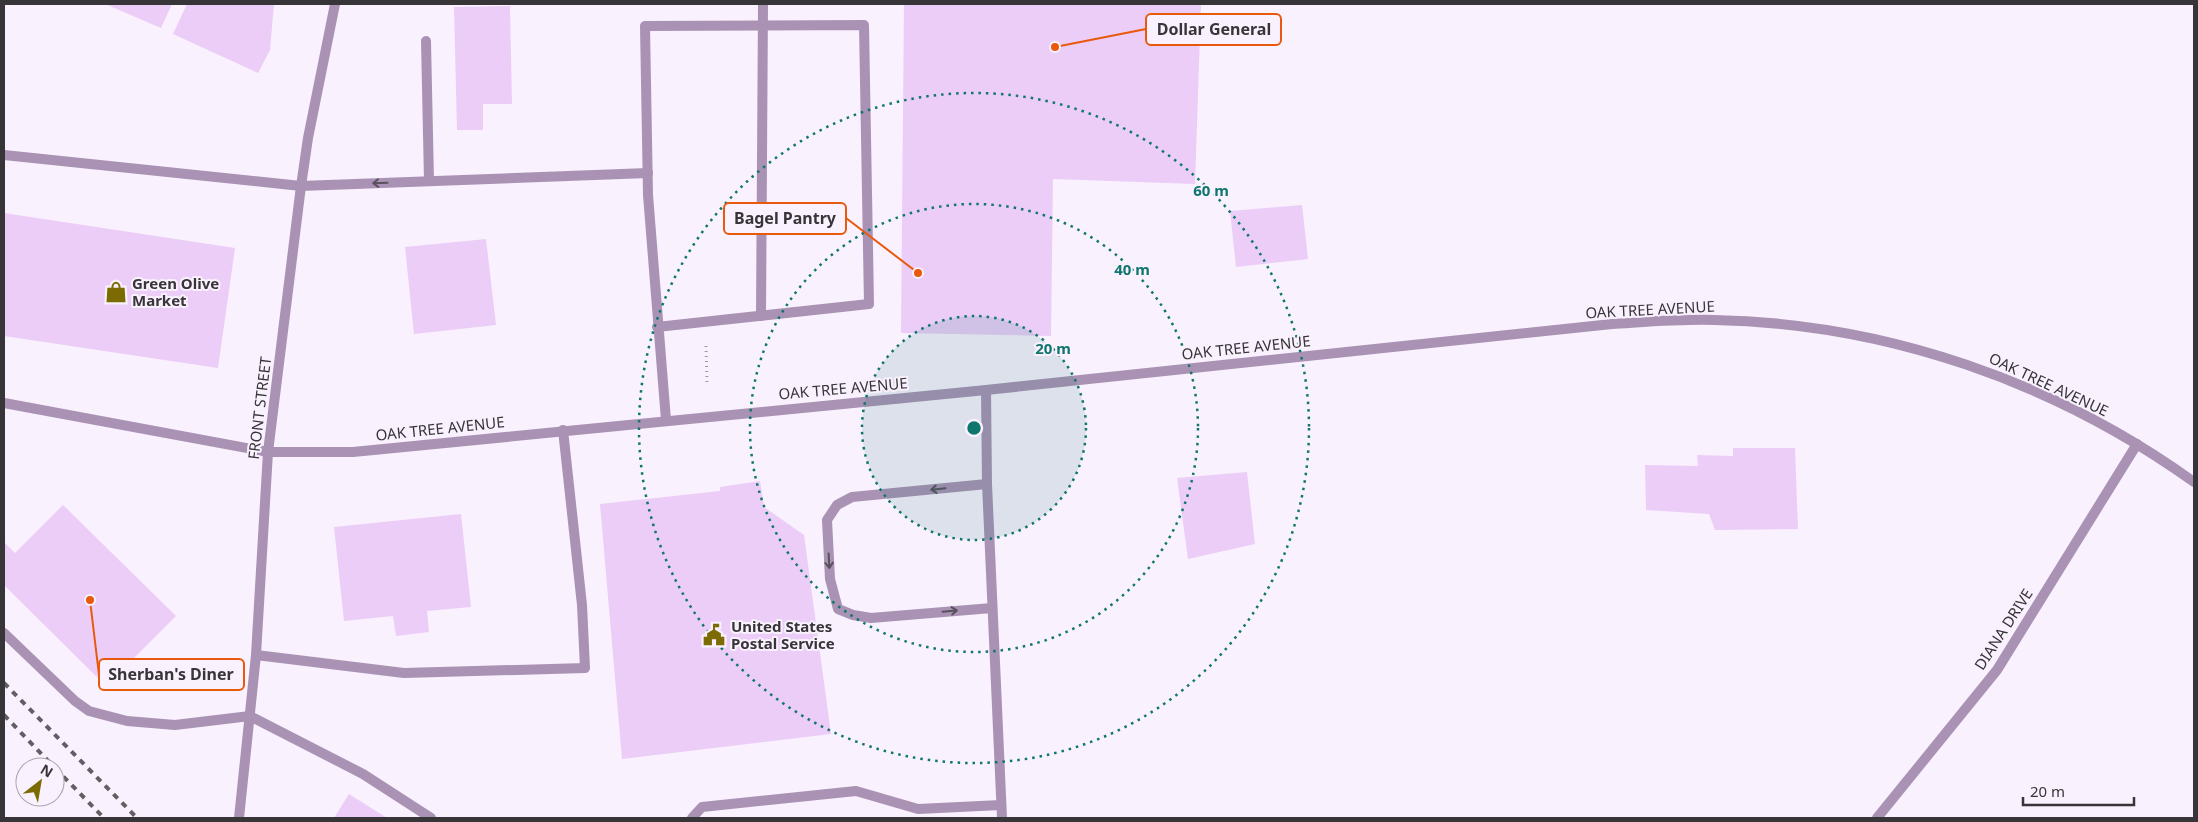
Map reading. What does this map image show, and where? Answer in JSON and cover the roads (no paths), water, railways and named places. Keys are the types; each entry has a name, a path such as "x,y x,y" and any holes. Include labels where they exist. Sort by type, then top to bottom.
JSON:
{"street":[{"name":"FRONT STREET","path":"239,818 256,655 268,452 308,138 335,4"},
{"path":"761,316 763,4"},
{"path":"657,327 869,304 864,25 645,26 648,173 657,327 666,420"},
{"path":"426,41 429,181"},
{"path":"4,155 301,186 648,173"},
{"name":"OAK TREE AVENUE","path":"4,404 268,452 353,452 986,390 1612,324 1662,320 1714,320 1810,327 1902,345 1946,357 1990,372 2080,412 2137,444 2194,482"},
{"path":"986,390 986,484 1002,818"},
{"path":"256,655 404,673 585,668 582,605 563,430"},
{"name":"DIANA DRIVE","path":"1877,818 1997,670 2137,444"},
{"path":"986,484 852,497 837,505 827,520 830,579 838,608 854,616 871,618 992,608"},
{"path":"4,633 75,701 102,716 126,721 175,724 250,716 362,774 431,818"},
{"path":"692,818 702,807 856,791 918,814 1000,805"}],"railway":[{"path":"4,683 137,818"},
{"path":"4,715 44,757"},
{"path":"65,778 104,818"}],"place":[{"name":"Dollar General","path":"1055,47"},
{"name":"Bagel Pantry","path":"918,273"},
{"name":"Green Olive Market","path":"116,292"},
{"name":"Sherban's Diner","path":"90,600"},
{"name":"United States Postal Service","path":"714,635"}]}
